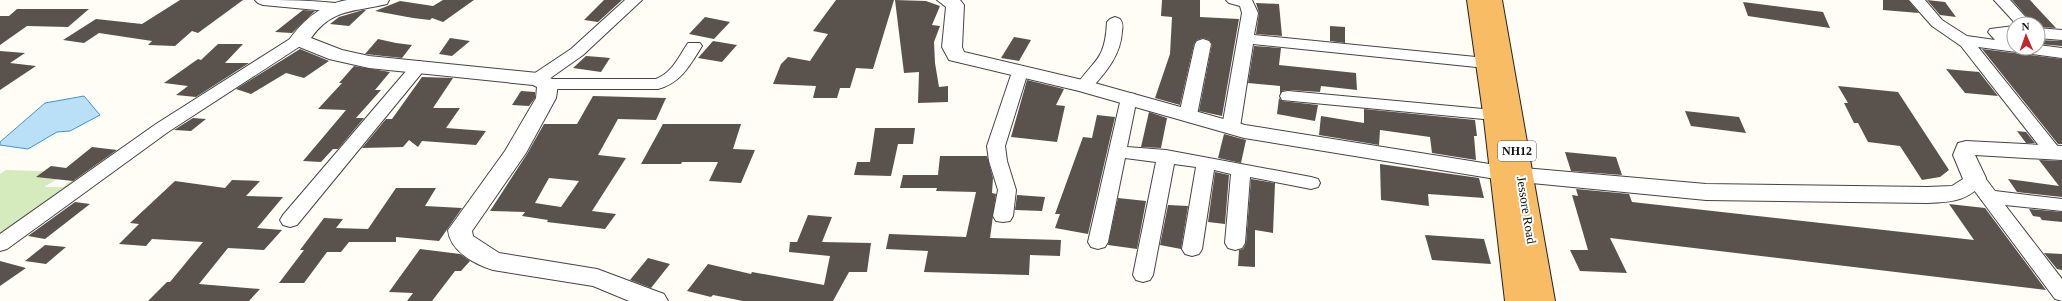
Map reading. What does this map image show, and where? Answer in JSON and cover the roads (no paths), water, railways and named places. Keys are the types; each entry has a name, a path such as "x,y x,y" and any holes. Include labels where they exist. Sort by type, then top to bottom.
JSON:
{"highway":[{"name":"Jessore Road","path":"1476,0 1494,115 1512,174 1542,301"},
{"name":"Jessore Road","path":"1493,0 1512,174 1518,301"}],"street":[{"path":"263,0 338,7 380,0"},
{"path":"543,82 634,0"},
{"path":"946,0 955,5 952,47 956,56 1084,86 1231,127 1512,174 1706,192 1926,196 1957,193 1971,186 1975,178"},
{"path":"1231,127 1247,39 1250,7 1247,3 1234,0"},
{"path":"1917,0 1936,23 1963,40 1976,54 2058,153"},
{"path":"2002,0 2017,16"},
{"path":"0,244 168,123 299,40 308,28 328,12 338,7"},
{"path":"1084,86 1107,60 1111,53 1115,22"},
{"path":"2046,34 2062,35"},
{"path":"1247,39 1486,64"},
{"path":"299,40 336,55 369,62 419,66 543,82 663,83 676,76 694,46"},
{"path":"1963,40 2006,42"},
{"path":"1188,115 1203,44"},
{"path":"2046,51 2059,55"},
{"path":"290,220 419,66"},
{"path":"1003,216 1007,190 1005,179 998,161 996,146 1020,72"},
{"path":"543,82 546,98 515,154 460,230 461,239 471,248 493,261 597,278 655,301"},
{"path":"1288,96 1494,115"},
{"path":"1098,242 1129,98"},
{"path":"2058,153 1966,148 1964,155 1975,178 2062,294"},
{"path":"1117,151 1166,156 1310,183"},
{"path":"1143,275 1166,156"},
{"path":"1192,249 1206,163"},
{"path":"1235,243 1241,170"},
{"path":"1989,197 2062,205"}],"water":[{"path":"84,96 100,115 70,131 57,132 28,149 0,145 0,142 45,103"}]}
